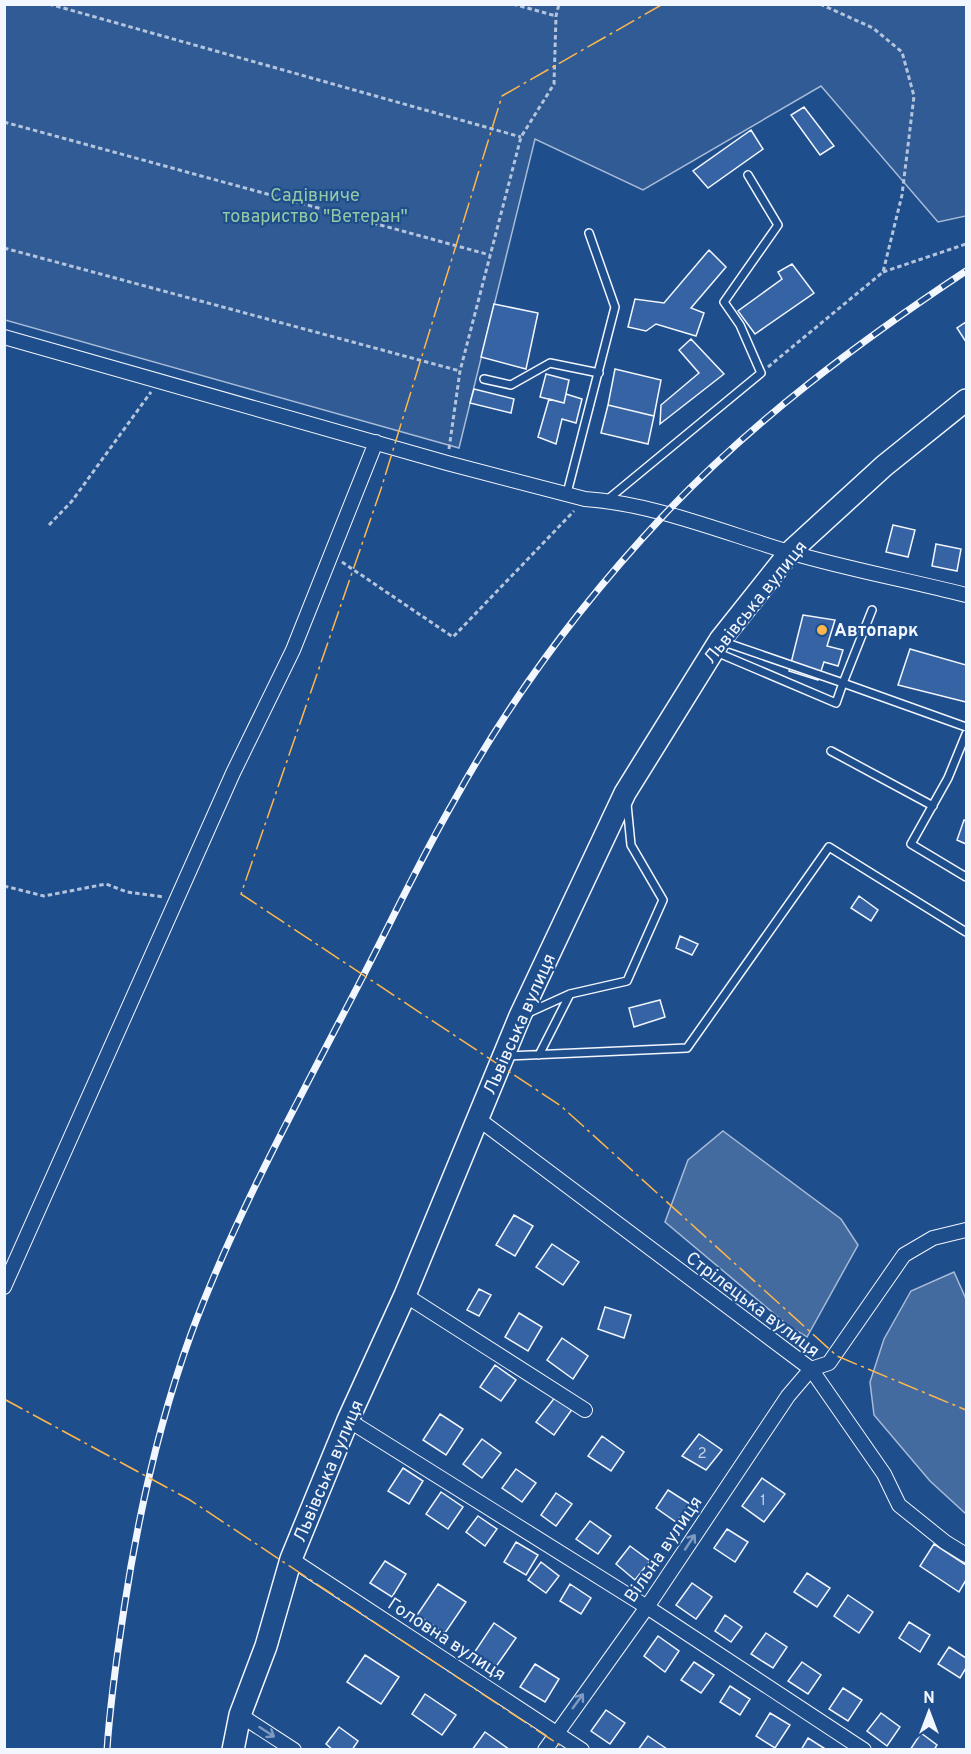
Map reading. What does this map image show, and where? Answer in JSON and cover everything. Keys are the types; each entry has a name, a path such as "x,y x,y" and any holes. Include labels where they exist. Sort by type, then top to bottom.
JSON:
{"main road":[{"name":"Львівська вулиця","path":"233,1749 240,1715 266,1646 291,1559 348,1420 405,1295 520,1016 625,793 716,645 790,552 884,466 966,400"}],"street":[{"path":"4,337 447,463 585,499 606,500 666,513 790,552 966,595"},
{"path":"4,1287 233,773 293,650 376,442"},
{"name":"Стрілецька вулиця","path":"477,1118 811,1369 884,1474 899,1505 945,1542 966,1555"},
{"name":"Вільна вулиця","path":"545,1749 646,1607 788,1396 811,1369 829,1363 904,1255 933,1238 966,1230"},
{"path":"405,1295 585,1410"},
{"path":"348,1420 646,1607 864,1749"},
{"name":"Головна вулиця","path":"291,1559 582,1749"},
{"path":"240,1715 294,1749"}],"lane":[{"path":"606,500 761,373 740,325 724,302 778,225 748,175"},
{"path":"567,493 615,307 588,234"},
{"path":"484,379 511,385 550,363 599,373"},
{"path":"716,645 836,703 872,610"},
{"path":"716,645 843,683 966,727"},
{"path":"966,734 948,778 911,843 966,877"},
{"path":"831,751 933,806"},
{"path":"520,1016 570,994 627,981 663,900 631,844 625,793"},
{"path":"504,1056 687,1048 829,847 966,932"},
{"path":"539,1054 570,994"}],"path":[{"path":"49,4 521,137"},
{"path":"513,4 556,16"},
{"path":"447,463 460,371 521,137 554,84 556,16 559,4"},
{"path":"820,4 873,28 903,52 914,96 902,195 883,272"},
{"path":"4,122 490,255"},
{"path":"761,373 883,272 966,244"},
{"path":"4,248 460,371"},
{"path":"49,525 72,501 159,380"},
{"path":"331,555 453,637 585,499"},
{"path":"4,886 44,896 106,884 127,892 178,899"}],"shaded area":[{"name":"Садівниче товариство \"Ветеран\"","path":"4,5 966,5 966,216 938,222 821,86 643,190 535,139 459,448 5,320"},
{"path":"723,1131 841,1219 858,1245 807,1337 790,1327 665,1222 688,1160"},
{"path":"954,1272 966,1299 966,1514 930,1481 874,1415 870,1382 884,1339 911,1291"}],"building":[{"path":"804,107 834,146 820,155 791,115"},
{"path":"751,130 763,149 708,188 693,171"},
{"path":"709,250 726,267 691,308 704,313 696,336 656,324 646,331 628,327 635,299 664,303"},
{"path":"792,264 814,293 755,334 738,311 782,279 778,272"},
{"path":"494,304 538,313 526,369 481,357"},
{"path":"966,322 966,342 957,328"},
{"path":"691,339 724,374 660,424 661,405 699,373 679,350"},
{"path":"615,369 661,380 654,416 608,405"},
{"path":"546,374 569,380 564,403 540,397"},
{"path":"474,389 514,399 511,413 470,403"},
{"path":"566,394 582,399 576,423 562,419 556,444 538,437 549,399 564,403"},
{"path":"608,405 654,416 648,444 601,433"},
{"path":"893,525 915,530 908,557 886,552"},
{"path":"936,544 961,549 957,571 932,566"},
{"path":"803,615 835,620 827,646 843,650 838,666 824,662 818,680 789,671"},
{"path":"910,649 966,665 966,702 898,685"},
{"path":"964,820 966,821 966,844 957,840"},
{"path":"859,896 878,910 871,921 851,908"},
{"path":"680,936 698,944 692,955 676,948"},
{"path":"660,1000 665,1017 634,1027 629,1008"},
{"path":"514,1215 533,1226 515,1256 496,1245"},
{"path":"552,1244 579,1262 563,1285 536,1267"},
{"path":"479,1289 491,1295 479,1316 467,1310"},
{"path":"605,1307 631,1315 624,1338 598,1329"},
{"path":"519,1313 542,1327 528,1351 505,1337"},
{"path":"562,1338 588,1356 573,1379 547,1360"},
{"path":"495,1365 516,1380 501,1401 480,1387"},
{"path":"556,1396 573,1408 554,1435 536,1422"},
{"path":"440,1414 463,1429 446,1455 423,1440"},
{"path":"699,1434 722,1450 706,1470 682,1456"},
{"path":"602,1436 624,1452 611,1471 588,1456"},
{"path":"482,1439 501,1453 482,1478 463,1464"},
{"path":"403,1468 423,1481 409,1504 388,1491"},
{"path":"516,1469 536,1483 522,1502 502,1488"},
{"path":"762,1478 785,1494 764,1522 742,1506"},
{"path":"668,1490 690,1504 676,1522 656,1508"},
{"path":"441,1492 463,1507 448,1529 426,1514"},
{"path":"556,1493 572,1504 556,1526 541,1515"},
{"path":"478,1516 497,1529 485,1546 466,1532"},
{"path":"590,1521 611,1536 598,1554 576,1539"},
{"path":"727,1529 748,1542 735,1562 714,1548"},
{"path":"516,1542 538,1555 526,1575 504,1562"},
{"path":"934,1544 966,1565 966,1580 959,1592 920,1566"},
{"path":"630,1546 650,1561 635,1580 616,1564"},
{"path":"385,1561 406,1574 392,1597 370,1583"},
{"path":"541,1562 559,1576 546,1593 528,1580"},
{"path":"807,1573 830,1588 817,1607 794,1592"},
{"path":"692,1583 712,1597 696,1619 676,1605"},
{"path":"438,1584 466,1602 445,1633 417,1615"},
{"path":"570,1584 591,1598 581,1614 560,1601"},
{"path":"848,1595 873,1612 859,1633 834,1616"},
{"path":"725,1615 742,1627 731,1642 715,1631"},
{"path":"909,1622 930,1635 920,1652 899,1638"},
{"path":"494,1623 516,1638 495,1668 474,1653"},
{"path":"766,1633 787,1647 773,1668 751,1654"},
{"path":"658,1636 679,1651 665,1672 644,1656"},
{"path":"949,1647 966,1658 966,1668 960,1678 938,1664"},
{"path":"365,1655 399,1677 381,1704 347,1682"},
{"path":"694,1662 714,1675 701,1693 681,1680"},
{"path":"802,1662 821,1675 808,1694 788,1681"},
{"path":"535,1664 559,1679 545,1702 520,1687"},
{"path":"730,1686 750,1699 740,1715 720,1702"},
{"path":"843,1688 862,1700 848,1721 829,1709"},
{"path":"425,1694 456,1715 442,1735 412,1714"},
{"path":"606,1710 625,1723 610,1744 591,1731"},
{"path":"770,1713 790,1725 775,1748 756,1736"},
{"path":"881,1713 900,1727 887,1746 867,1731"},
{"path":"339,1727 358,1741 352,1750 333,1750 326,1744"},
{"path":"485,1732 510,1750 472,1750"},
{"path":"921,1733 937,1745 934,1750 910,1750"},
{"path":"648,1736 667,1749 638,1750"},
{"path":"808,1738 827,1750 801,1750"}],"railway":[{"path":"107,1750 116,1661 136,1539 159,1435 191,1334 228,1244 270,1155 429,846 476,763 524,688 577,616 633,548 697,481 808,384 886,326 966,271"}],"power":[{"path":"663,4 502,96 381,489 241,894 561,1106 837,1356 966,1410"},
{"path":"4,1399 190,1500 567,1750"}],"place":[{"name":"Автопарк","path":"822,630"}]}
